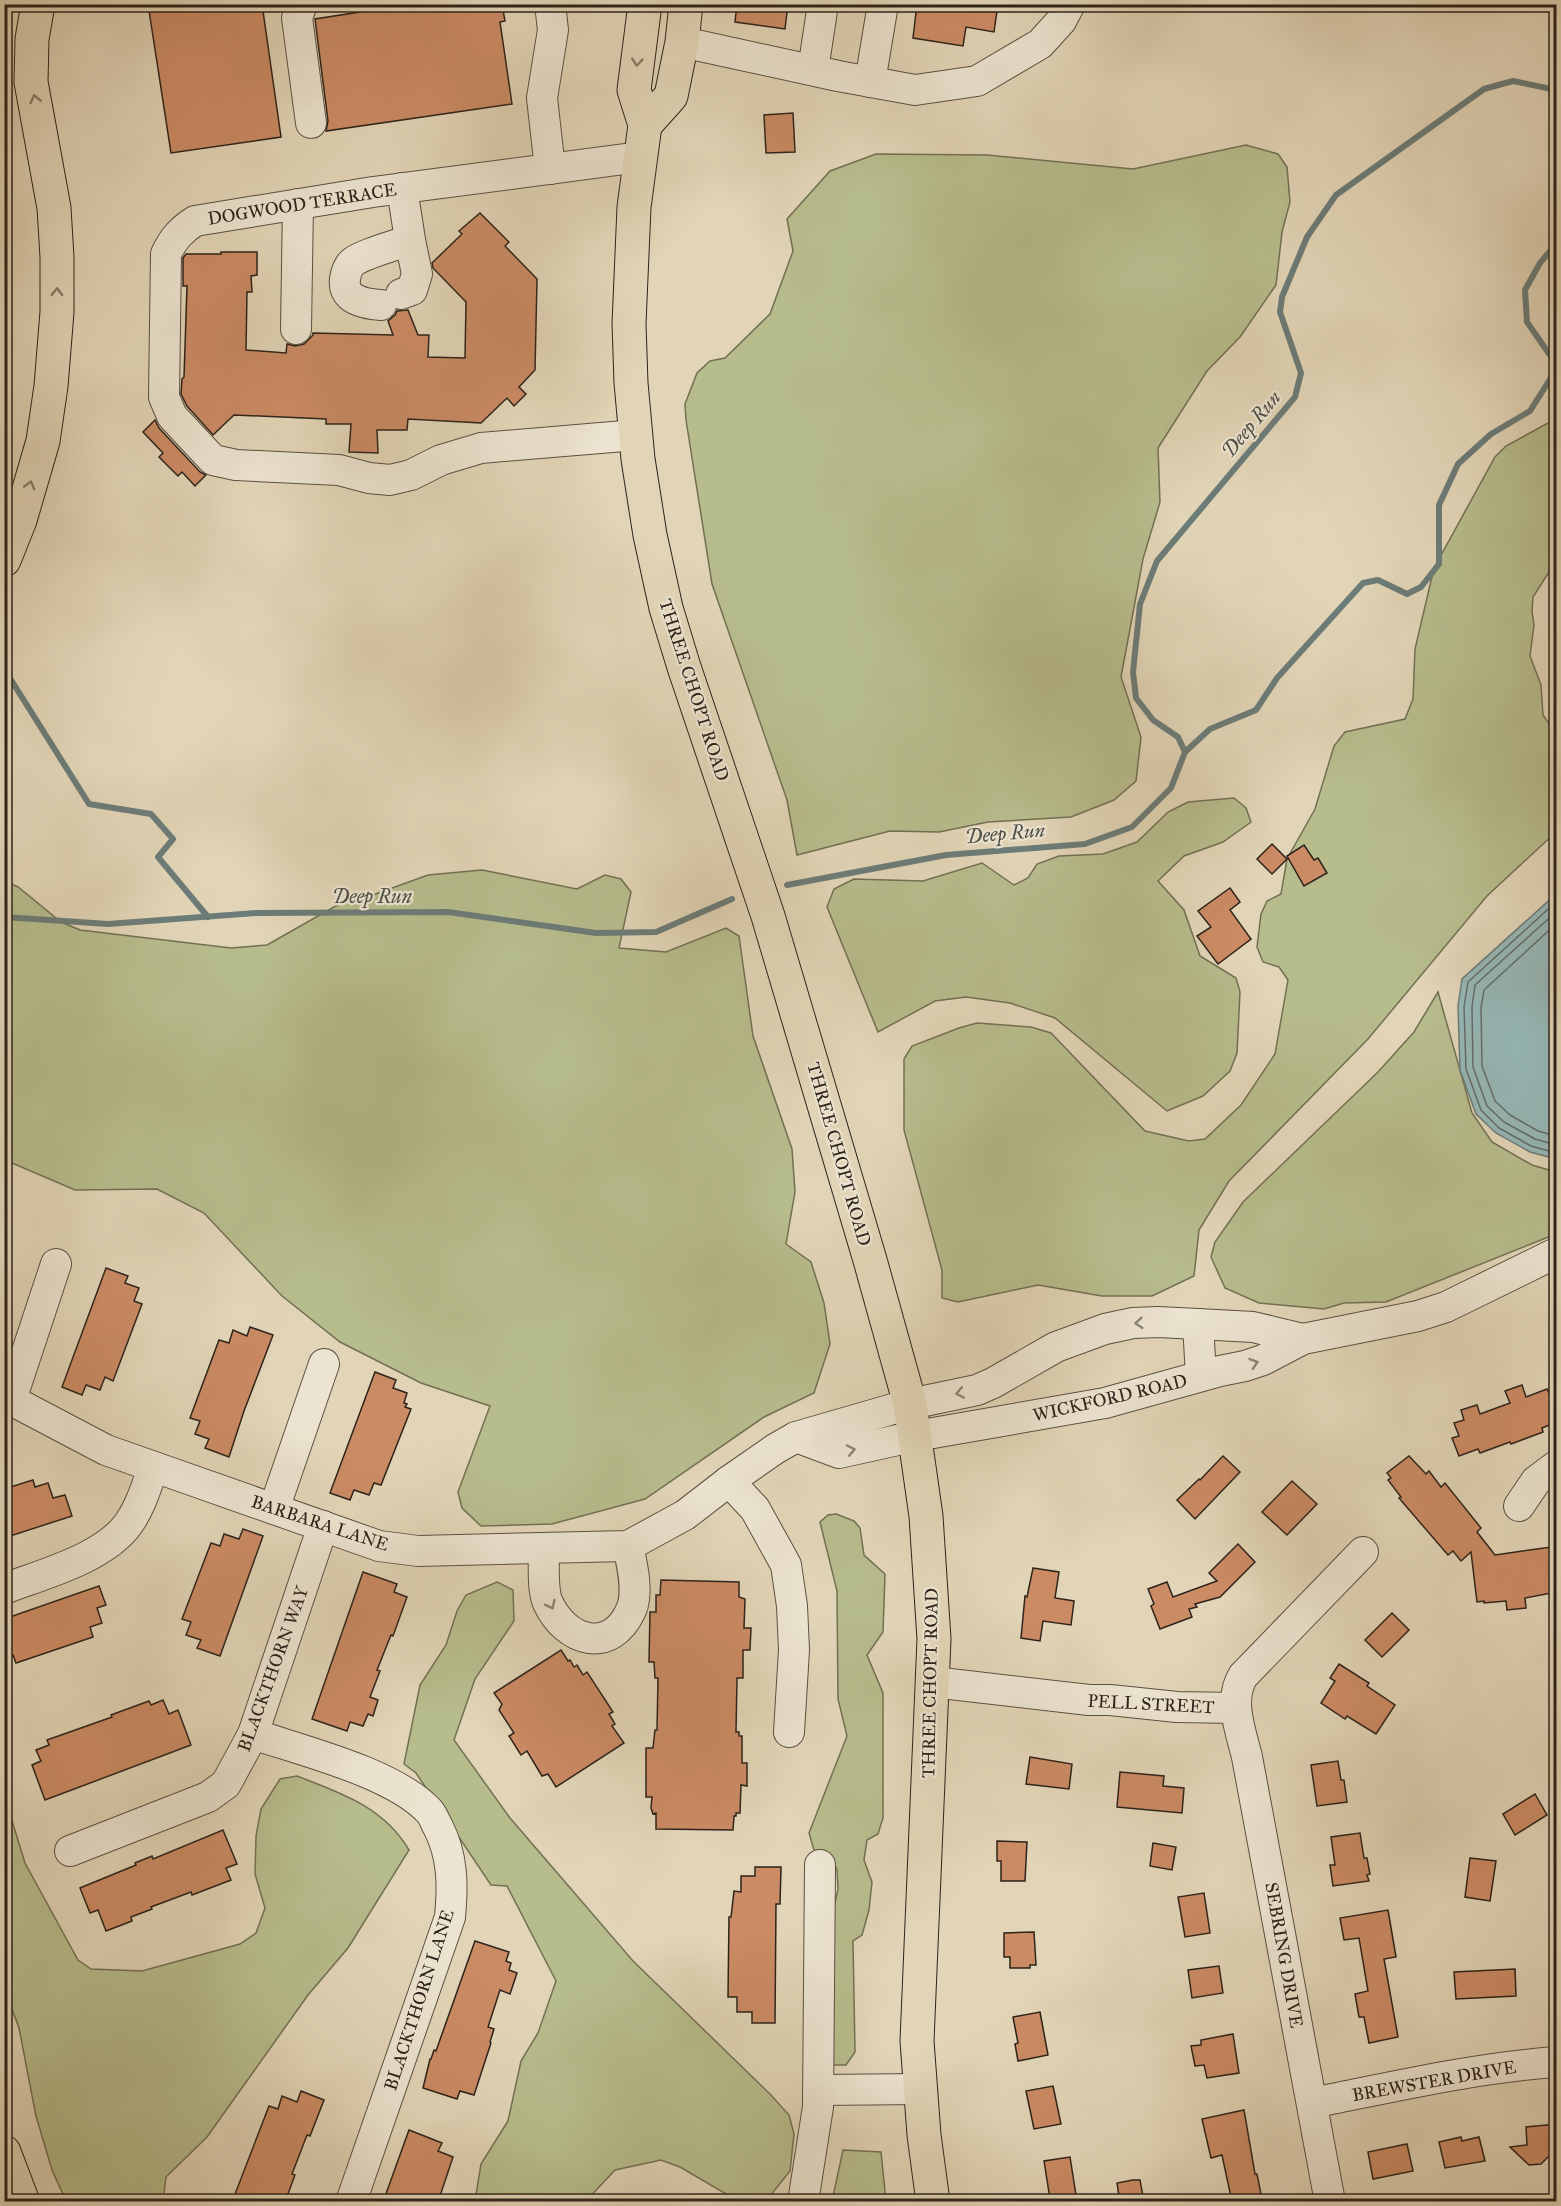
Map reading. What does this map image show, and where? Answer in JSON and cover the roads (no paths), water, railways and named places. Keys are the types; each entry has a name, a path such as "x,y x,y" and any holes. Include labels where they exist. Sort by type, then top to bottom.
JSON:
{"main road":[{"path":"4,560 20,520 43,441 51,386 57,312 54,208 31,82 32,39 38,4"},
{"name":"THREE CHOPT ROAD","path":"645,4 634,90 645,125 634,207 629,324 636,435 649,525 666,608 772,927 864,1238 910,1404 916,1436 932,1586 933,1682 918,2041 924,2135 933,2202"},
{"path":"645,125 671,96 682,42 686,4"},
{"path":"4,2152 22,2202"}],"street":[{"path":"302,4 297,18 311,123"},
{"path":"550,4 552,30 542,98 550,169"},
{"path":"813,70 823,4"},
{"path":"870,82 883,4"},
{"path":"682,42 915,90 977,81 1040,44 1061,21 1070,4"},
{"name":"DOGWOOD TERRACE","path":"636,435 481,448 441,460 411,475 390,480 369,478 339,470 236,465 213,460 172,416 164,397 166,254 172,240 195,221 402,188 640,157"},
{"path":"402,188 417,274 412,290 391,299 364,304 351,297 346,291 345,284 347,271 354,261 410,240"},
{"path":"296,329 298,204"},
{"path":"1201,1376 1263,1360 1303,1339 1418,1316 1446,1306 1557,1253"},
{"name":"BARBARA LANE","path":"56,1264 11,1400 106,1450 380,1546 418,1551 628,1546 685,1515 729,1481 796,1437 910,1404"},
{"path":"910,1404 977,1390 1056,1347 1105,1329 1133,1323 1158,1322 1253,1327 1303,1339"},
{"name":"WICKFORD ROAD","path":"916,1436 1105,1403 1201,1376 1198,1324"},
{"path":"274,1509 324,1364"},
{"path":"796,1437 839,1453 916,1436"},
{"path":"1519,1506 1536,1481 1557,1466"},
{"path":"4,1589 93,1554 115,1540 129,1523 141,1501 153,1468"},
{"path":"729,1481 755,1509 786,1565 792,1606 794,1650 789,1732"},
{"name":"BLACKTHORN WAY","path":"70,1851 208,1797 226,1784 254,1734 323,1526"},
{"path":"544,1548 547,1602 568,1629 580,1637 594,1640 618,1630 632,1609 634,1576 628,1546"},
{"name":"PELL STREET","path":"933,1682 1089,1700 1177,1707 1236,1708 1239,1683 1243,1676 1363,1552"},
{"name":"SEBRING DRIVE","path":"1236,1708 1330,2202"},
{"name":"BLACKTHORN LANE","path":"254,1734 381,1778 405,1792 430,1812 444,1838 451,1862 453,1886 450,1917 351,2202"},
{"path":"803,2202 818,2108 820,1865"},
{"name":"BREWSTER DRIVE","path":"1312,2103 1445,2077 1557,2062"},
{"path":"818,2090 921,2089"}],"water":[{"path":"1556,894 1556,1159 1530,1152 1496,1133 1476,1114 1460,1070 1458,1006 1462,979"}],"waterway":[{"name":"Deep Run","path":"1185,752 1178,737 1153,720 1136,698 1133,672 1140,604 1157,561 1295,397 1301,373 1280,312 1282,297 1307,237 1336,195 1484,89 1513,81 1556,90"},
{"name":"Deep Run","path":"787,885 946,855 1085,844 1132,827 1171,788 1185,752 1210,729 1256,710 1277,678 1363,583 1378,580 1407,594 1421,587 1439,564 1439,505 1458,464 1491,434 1530,411 1554,373 1552,358 1527,322 1525,290 1540,263 1556,244"},
{"path":"8,675 89,804 151,814 173,839 158,857 208,917"},
{"name":"Deep Run","path":"4,917 108,924 257,913 448,912 596,933 656,932 732,899"}]}
